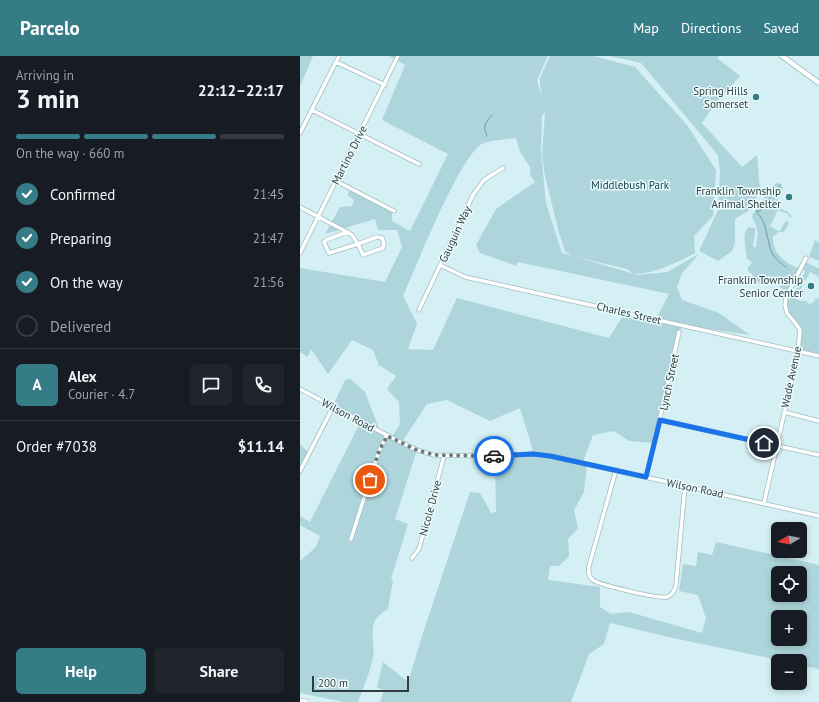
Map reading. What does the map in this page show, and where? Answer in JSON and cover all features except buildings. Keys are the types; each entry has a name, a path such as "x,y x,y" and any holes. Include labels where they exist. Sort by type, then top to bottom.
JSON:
{"main road":[{"path":"300,701 306,702"}],"street":[{"path":"300,133 339,56"},
{"name":"Martino Drive","path":"300,253 385,85 398,56"},
{"path":"782,56 819,83"},
{"path":"336,62 385,85"},
{"path":"312,110 419,164"},
{"name":"Gauguin Way","path":"419,310 473,195 484,180 503,168"},
{"path":"336,181 394,211"},
{"path":"300,207 318,217 347,232 352,235 358,244 363,255 379,250 384,246 382,238 380,237 358,244 330,253 328,252 324,242 347,232"},
{"name":"Wade Avenue","path":"764,503 798,352 800,330 787,313 785,305 786,298 806,258"},
{"name":"Charles Street","path":"440,265 465,277 819,356"},
{"name":"Lynch Street","path":"646,477 679,332"},
{"name":"Wilson Road","path":"300,389 387,436 417,450 434,455 479,456 533,454 550,456 819,516"},
{"path":"300,471 333,407"},
{"path":"784,412 819,421"},
{"path":"660,420 819,454"},
{"path":"351,539 379,451 387,436"},
{"name":"Nicole Drive","path":"412,558 419,549 444,456"},
{"path":"616,470 601,519 588,570 590,577 596,582 628,590 660,597 667,596 674,592 676,585 685,486"}],"green space":[{"path":"300,56 313,56 300,86"},
{"name":"Middlebush Park","path":"389,56 548,56 537,80 542,98 540,78 550,56 594,56 635,67 687,125 716,170 713,216 694,236 695,253 664,268 638,274 632,273 627,269 574,256 638,275 667,272 699,254 682,273 677,287 682,300 719,313 750,335 682,325 653,443 629,441 614,431 593,435 583,462 587,463 584,492 574,510 578,528 568,539 569,556 559,566 550,566 548,580 600,587 600,607 611,614 629,612 702,633 706,618 698,595 679,591 683,564 696,566 698,552 712,555 716,542 771,554 771,558 788,558 819,565 819,669 807,666 807,654 771,654 771,658 610,623 604,644 589,654 571,702 380,702 384,690 377,687 383,662 408,682 470,492 480,493 491,513 496,512 495,455 534,454 520,408 490,421 447,400 427,404 402,442 417,450 395,519 408,524 391,579 393,580 388,609 376,619 373,625 373,658 358,702 344,702 300,693 300,561 316,547 320,536 300,525 300,516 310,522 361,421 333,406 345,380 350,379 365,392 380,431 392,437 400,424 399,402 387,389 396,376 379,365 373,350 352,340 328,374 311,349 308,357 300,352 300,268 385,282 402,247 397,230 378,230 375,219 325,234 340,207 352,206 354,200 347,195 351,188 392,209 392,221 410,231 448,154 382,120 405,65","holes":["545,112 542,155 545,176 565,251 572,256 562,253 546,203 541,152 542,116","516,138 520,152 530,167 530,175 535,182 496,209 476,245 480,253 516,266 518,262 669,294 655,321 622,317 609,338 457,298 433,350 408,349 417,324 403,296 439,214 462,168 473,152 485,143"]},
{"path":"610,56 719,56 717,58 740,76 714,105 702,123 742,167 757,155 760,190 751,209 735,219 735,243 732,251 718,261 699,251 718,210 720,171 718,155 641,63"},
{"path":"776,183 781,184 783,188 776,204 780,206 779,208 788,212 792,217 790,218 788,214 778,210 770,226 780,231 784,223 787,221 789,223 784,232 778,232 775,236 773,236 774,247 779,256 797,268 799,266 800,267 786,294 778,285 769,282 762,284 753,280 752,274 748,271 748,266 750,266 752,262 747,259 745,242 745,233 749,227 755,228 753,247 756,247 757,232 756,225 752,217 761,202"},
{"path":"815,240 819,243 819,261 809,257"},
{"path":"806,262 819,269 819,278 810,272 806,280 804,280 801,289 805,291 802,298 791,291 795,291 805,272 803,269"},
{"path":"791,297 801,301 806,301 809,304 813,303 816,298 819,299 819,354 800,351 802,332 786,305 787,301"},
{"path":"300,444 309,453 300,469"}],"waterway":[{"path":"487,136 485,124 492,115"},
{"path":"780,185 760,211 756,211 765,226 772,253 776,259 786,267"}],"way so far":[{"path":"370,480 379,451 387,436 417,450 434,455 494,456"}],"place":[{"name":"Spring Hills Somerset","path":"756,97"},
{"name":"Franklin Township Animal Shelter","path":"789,197"},
{"name":"Franklin Township Senior Center","path":"811,286"}],"route":[{"path":"494,456 533,454 550,456 646,477 660,420 764,443"}]}
